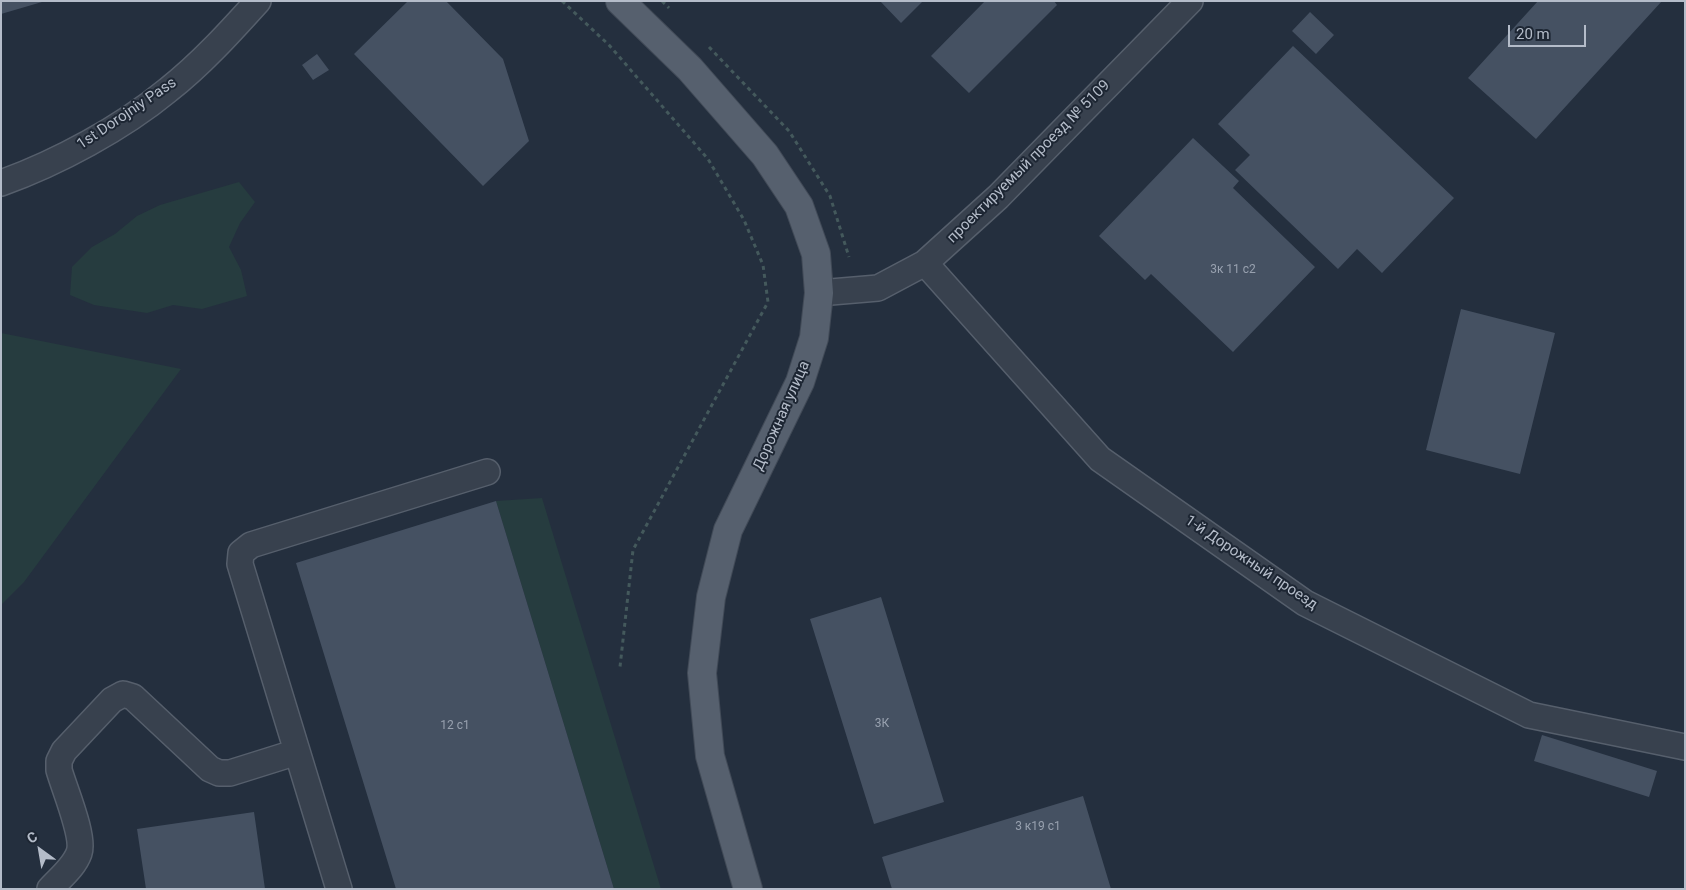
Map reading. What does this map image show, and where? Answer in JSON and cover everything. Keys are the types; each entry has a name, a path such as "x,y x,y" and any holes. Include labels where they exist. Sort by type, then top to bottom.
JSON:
{"main road":[{"name":"Дорожная улица","path":"620,1 690,69 765,155 799,206 816,254 819,293 814,338 800,382 728,530 711,597 702,673 710,756 748,889"}],"street":[{"name":"1st Dorojniy Pass","path":"1,184 27,174 94,140 168,91 218,44 258,1"},
{"name":"проектируемый проезд № 5109","path":"819,293 878,288 925,263 998,197 1190,1"},
{"name":"1-й Дорожный проезд","path":"925,263 1100,459 1305,603 1529,715 1685,747"},
{"path":"339,889 240,564 241,553 251,545 487,472"},
{"path":"50,889 72,864 80,851 80,839 59,770 59,761 64,751 112,700 123,694 133,697 210,769 219,773 230,773 297,752"}],"path":[{"path":"562,1 609,45 708,159 744,220 763,265 768,302 633,550 620,667"}],"green space":[{"path":"239,182 255,202 240,223 229,247 241,270 247,296 202,309 173,305 147,313 94,305 70,295 72,267 92,247 115,234 137,216 160,205"},
{"path":"1,333 181,369 24,582 1,605"},
{"path":"542,498 661,889 614,889 496,501"}],"building":[{"path":"1,1 41,1 42,2 1,14"},
{"path":"408,1 446,1 503,59 529,141 483,186 354,54"},
{"path":"880,1 923,1 901,23"},
{"path":"985,1 1054,1 1057,5 969,93 931,56"},
{"path":"1538,1 1662,1 1536,139 1468,78"},
{"path":"1310,12 1334,35 1316,54 1292,31"},
{"path":"1293,46 1454,198 1382,273 1357,249 1338,269 1235,170 1250,155 1218,124"},
{"path":"317,54 329,70 313,80 302,65"},
{"path":"1193,138 1239,181 1233,188 1315,267 1233,352 1151,274 1145,280 1099,236"},
{"path":"1461,309 1555,333 1520,474 1426,450"},
{"path":"496,501 614,889 396,889 296,563"},
{"path":"881,597 944,802 874,824 810,619"},
{"path":"1542,735 1657,771 1649,797 1534,761"},
{"path":"1083,796 1111,889 892,889 882,857"},
{"path":"254,812 265,889 146,889 137,829"}]}
